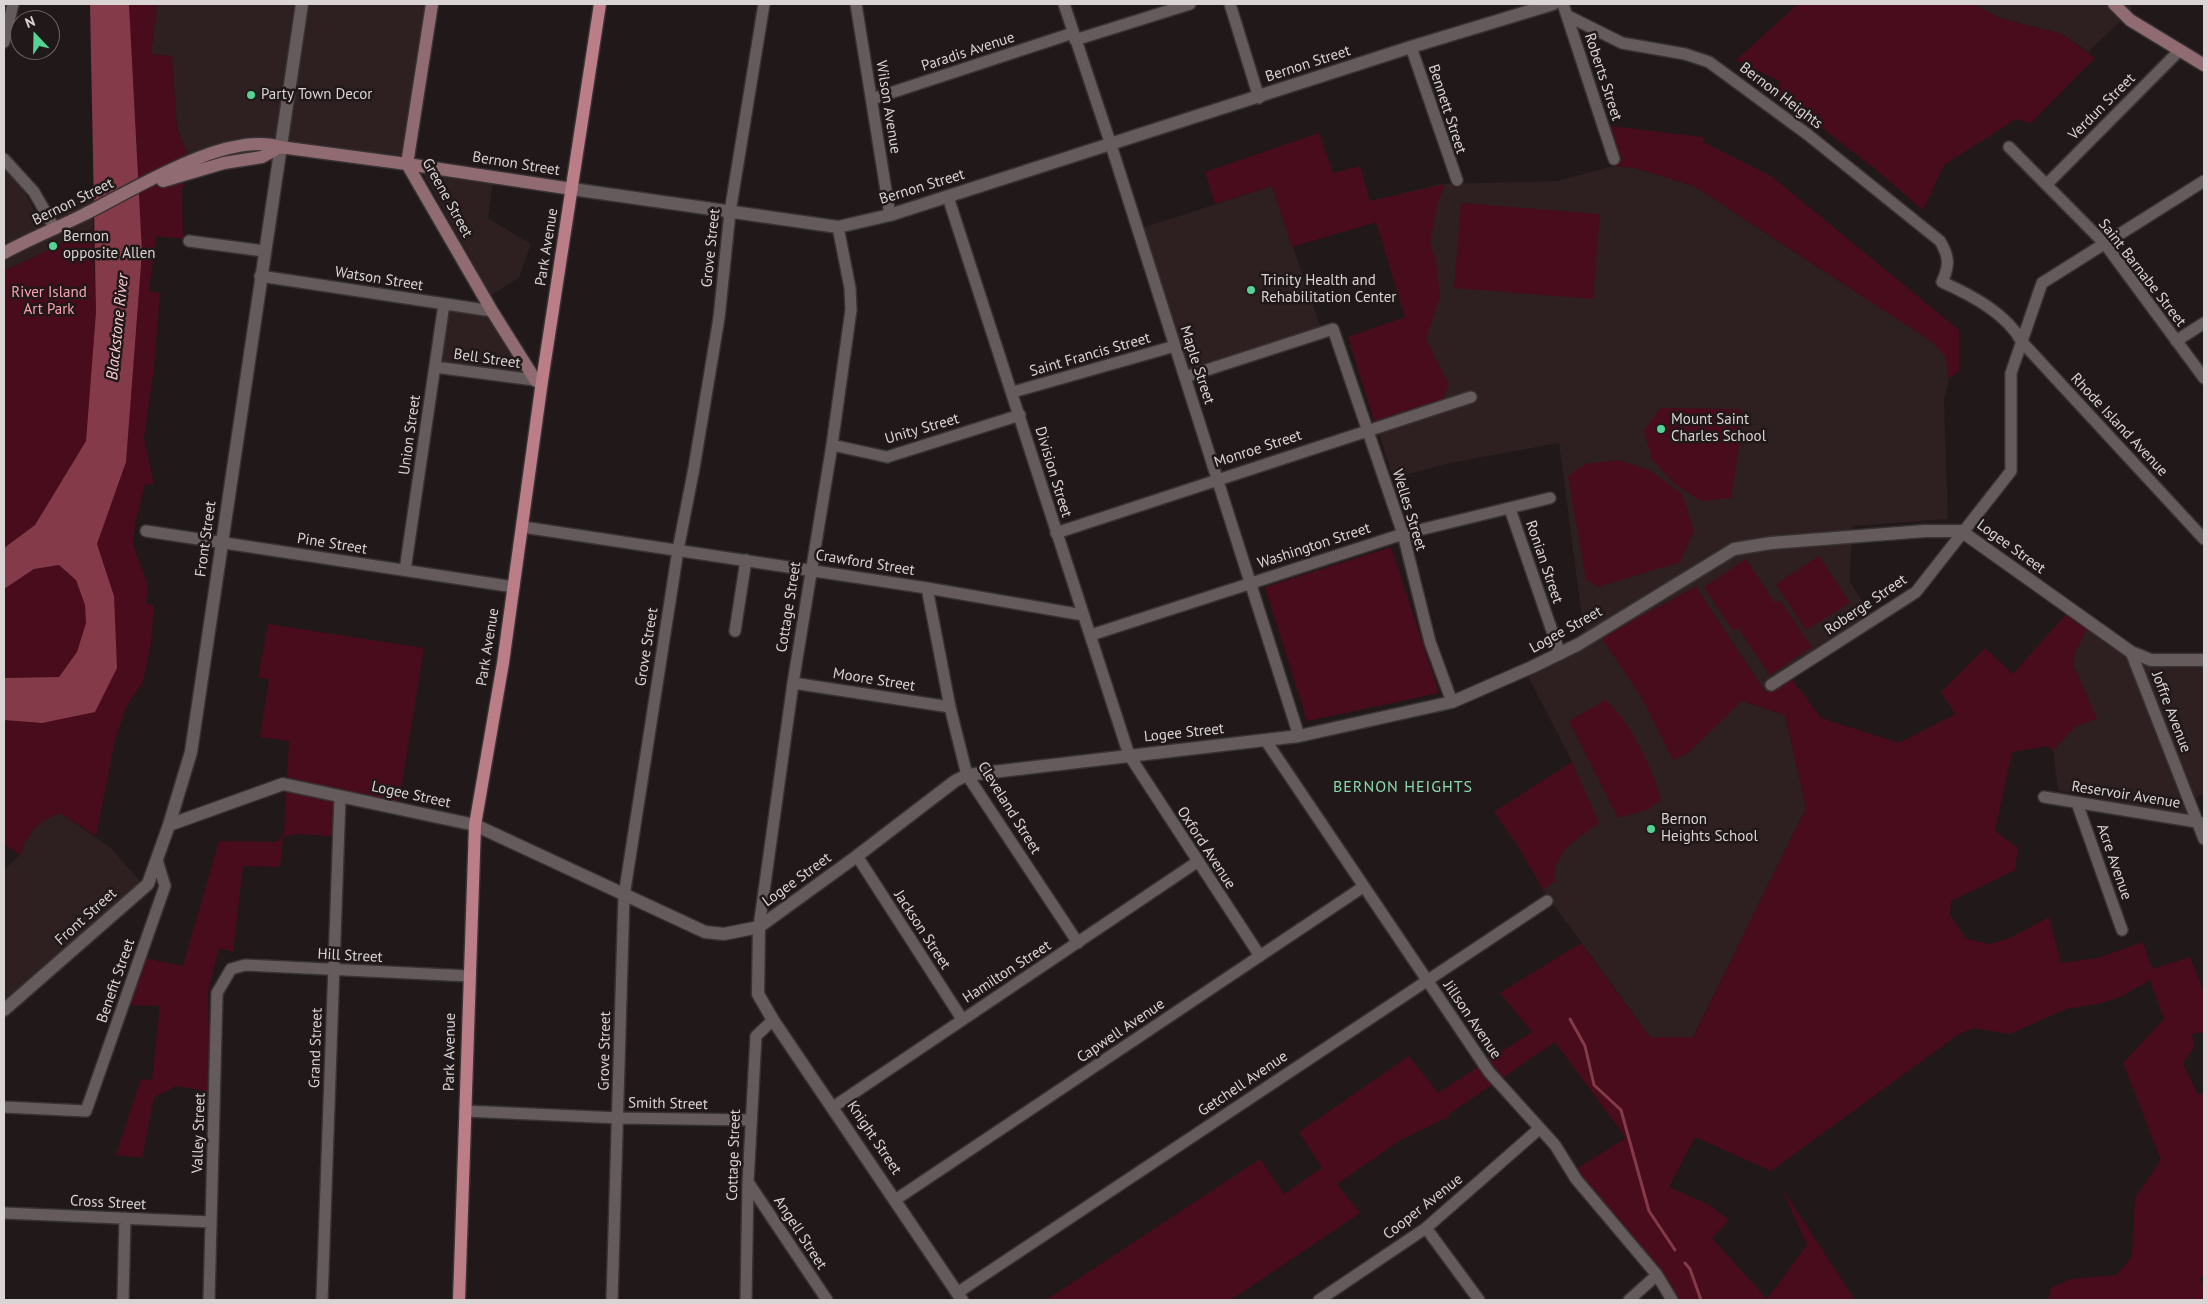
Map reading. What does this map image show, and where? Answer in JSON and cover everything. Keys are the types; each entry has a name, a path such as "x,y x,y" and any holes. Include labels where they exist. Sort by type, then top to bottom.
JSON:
{"main road":[{"name":"Greene Street","path":"432,4 407,164 492,311 539,381"},
{"name":"Park Avenue","path":"459,1300 468,976 475,825 523,527 539,381 572,189 600,4"},
{"path":"2114,4 2130,20 2204,65"},
{"name":"Bernon Street","path":"4,253 137,188 187,168 262,157 280,147 572,189"},
{"name":"Bernon Street","path":"4,260 24,244"}],"street":[{"path":"4,42 13,4"},
{"name":"Front Street","path":"4,1010 148,884 170,825 191,752 203,681 260,276 302,4"},
{"name":"Grove Street","path":"612,1300 624,896 678,550 719,318 730,212 764,4"},
{"name":"Wilson Avenue","path":"856,4 890,215"},
{"name":"Maple Street","path":"1064,4 1111,144 1299,736"},
{"name":"Paradis Avenue","path":"872,99 1074,36 1190,4"},
{"path":"1230,4 1259,98"},
{"name":"Bernon Street","path":"572,189 838,227 890,215 1259,98 1411,47 1553,4"},
{"name":"Roberts Street","path":"1563,4 1614,159"},
{"name":"Bernon Heights","path":"1568,16 1622,43 1685,54 1709,62 1814,140 1940,241 1947,252 1949,267 1942,282 1972,296 2015,329"},
{"name":"Bennett Street","path":"1411,47 1457,180"},
{"name":"Verdun Street","path":"2047,184 2179,51"},
{"name":"Saint Barnabe Street","path":"2009,147 2105,244 2204,378"},
{"path":"4,159 34,192 55,229"},
{"name":"Roberge Street","path":"1771,685 1916,592 2011,471 2011,373 2042,283 2204,181"},
{"name":"Division Street","path":"948,196 1129,755"},
{"name":"Cottage Street","path":"758,994 759,927 793,683 832,445 851,310 850,288 838,227"},
{"path":"188,240 264,251"},
{"name":"Watson Street","path":"260,276 492,311"},
{"name":"Union Street","path":"405,570 444,304"},
{"path":"2176,341 2204,323"},
{"name":"Welles Street","path":"1185,377 1333,329 1403,534 1430,642 1452,702"},
{"name":"Rhode Island Avenue","path":"2015,329 2022,342 2204,539"},
{"name":"Saint Francis Street","path":"1013,392 1175,346"},
{"name":"Bell Street","path":"434,367 539,381"},
{"name":"Monroe Street","path":"1056,533 1217,478 1471,397"},
{"name":"Unity Street","path":"832,445 887,458 1020,415"},
{"name":"Washington Street","path":"1091,636 1251,582 1403,534 1550,498"},
{"name":"Ronian Street","path":"1510,509 1560,654"},
{"name":"Crawford Street","path":"523,527 927,588 1083,615"},
{"name":"Pine Street","path":"146,531 514,587"},
{"name":"Logee Street","path":"170,825 283,784 475,825 624,896 705,932 724,934 759,927 857,856 955,781 967,775 1129,755 1266,741 1299,736 1452,702 1560,654 1734,549 1771,544 1924,532 1962,531 2131,652 2151,660 2204,660"},
{"path":"735,631 746,560"},
{"name":"Cleveland Street","path":"927,588 950,707 967,775 1078,943"},
{"name":"Joffre Avenue","path":"2131,652 2201,823 2204,839"},
{"name":"Moore Street","path":"793,683 950,707"},
{"name":"Jillson Avenue","path":"1266,741 1489,1072 1554,1145 1576,1179 1657,1275 1672,1300"},
{"name":"Oxford Avenue","path":"1129,755 1260,956"},
{"name":"Grand Street","path":"322,1300 340,797"},
{"name":"Reservoir Avenue","path":"2044,797 2201,823"},
{"name":"Acre Avenue","path":"2077,803 2122,930"},
{"name":"Jackson Street","path":"857,856 962,1019"},
{"name":"Benefit Street","path":"4,1107 86,1111 165,886 157,860"},
{"name":"Hamilton Street","path":"833,1107 1197,862"},
{"name":"Capwell Avenue","path":"895,1200 1363,887"},
{"name":"Getchell Avenue","path":"960,1297 1426,980 1547,901"},
{"name":"Hill Street","path":"231,970 245,965 333,971 468,976"},
{"name":"Valley Street","path":"209,1300 217,993 231,970"},
{"name":"Knight Street","path":"758,994 773,1020 960,1297"},
{"name":"Cottage Street","path":"746,1300 748,1182 756,1036 773,1020"},
{"name":"Smith Street","path":"465,1111 618,1118 751,1120"},
{"name":"Cooper Avenue","path":"1319,1300 1426,1228 1539,1130"},
{"name":"Angell Street","path":"748,1182 827,1300"},
{"name":"Cross Street","path":"4,1213 211,1222"},
{"path":"122,1300 125,1218"},
{"path":"1426,1228 1479,1300"},
{"path":"1629,1300 1657,1275"}],"shaded area":[{"path":"157,4 433,4 406,167 273,149 221,156 188,166 185,148 177,129 172,56 151,54"},
{"path":"1974,4 2133,4 2127,15 2088,52 2062,34 1999,18"},
{"path":"4,162 18,180 40,221 92,192 93,229 4,271"},
{"name":"Mount Saint Charles School","path":"1613,166 1635,168 1694,186 1932,342 1946,356 1949,379 1944,401 1948,519 1852,526 1850,582 1875,621 1766,693 1696,587 1682,595 1742,701 1785,715 1806,808 1693,1037 1650,1037 1543,890 1518,846 1494,812 1572,762 1527,674 1591,642 1583,625 1559,443 1450,463 1393,478 1348,337 1405,317 1370,201 1440,184 1557,181"},
{"path":"421,170 493,181 488,218 531,244 519,278 491,295"},
{"path":"1272,186 1322,331 1187,374 1139,229"},
{"path":"443,303 494,307 538,378 432,368"},
{"path":"2087,629 2142,663 2204,662 2204,794 2194,798 2202,819 2058,790 2053,751 2076,725 2096,719 2073,664 2075,652"},
{"path":"60,813 110,847 146,888 4,1016 4,870 20,855 27,835 45,819"}],"green space":[{"path":"129,4 157,4 151,54 172,56 177,129 185,148 188,166 182,190 183,239 156,236 149,291 160,293 154,367 144,438 154,485 145,484 135,525 133,545 148,586 146,604 154,605 151,644 143,682 126,707 115,740 96,836 60,813 45,820 34,829 20,855 4,844 4,720 42,723 114,596 97,544 126,462 142,252"},
{"path":"1798,4 1974,4 1999,18 2062,34 2095,58 2031,123 2016,119 1944,165 1923,210 1874,168 1775,92 1781,82 1736,60"},
{"path":"1601,125 1703,137 1703,142 1771,176 1959,330 1959,371 1949,379 1945,356 1932,342 1694,186 1635,168 1613,166"},
{"path":"1319,133 1333,173 1360,166 1370,201 1445,184 1438,203 1430,242 1436,261 1440,296 1426,339 1449,385 1443,399 1374,421 1348,337 1405,317 1376,222 1292,247 1272,186 1215,204 1205,172"},
{"path":"1461,203 1600,214 1593,299 1454,288"},
{"name":"River Island Art Park","path":"93,229 96,312 86,441 35,525 4,548 4,271"},
{"path":"1660,408 1739,409 1744,415 1731,498 1701,501 1675,484 1652,460 1644,431"},
{"path":"1619,460 1651,471 1682,494 1694,531 1680,562 1598,587 1586,580 1568,476 1585,464"},
{"path":"1391,547 1439,693 1307,721 1265,587"},
{"path":"1819,556 1850,603 1806,630 1776,584"},
{"path":"1746,559 1775,603 1780,600 1812,647 1770,675 1738,628 1733,631 1704,587"},
{"path":"59,565 76,579 85,605 86,623 77,652 59,677 4,678 4,589 34,569"},
{"path":"1696,587 1766,693 1791,678 1821,718 1899,743 1955,714 1941,692 1985,648 2013,674 2067,613 2087,629 2075,652 2073,664 2097,719 2076,726 2053,751 2048,746 2012,752 1995,831 2018,848 2015,870 1951,901 1950,915 1966,939 1990,944 2010,938 2049,917 2061,963 2098,958 2143,942 2152,969 2190,957 2204,992 2204,1032 2192,1034 2194,1047 2183,1063 2198,1095 2204,1093 2204,1276 2200,1279 2204,1285 2204,1300 2048,1300 2051,1288 2071,1279 2117,1275 2132,1256 2135,1198 2161,1160 2123,1063 2164,1019 2150,980 2122,996 2102,1003 2066,1009 2010,1034 1974,1028 1959,1034 1771,1171 1695,1137 1669,1187 1709,1205 1729,1220 1712,1238 1767,1299 1807,1245 1781,1187 1855,1300 1676,1300 1573,1171 1626,1138 1555,1042 1449,1114 1450,1116 1399,1141 1337,1184 1360,1213 1231,1300 1046,1300 1260,1159 1284,1194 1322,1168 1299,1132 1409,1056 1438,1093 1532,1032 1500,993 1581,943 1650,1037 1693,1037 1806,808 1785,715 1742,701 1688,753 1673,760 1642,698 1601,637"},
{"path":"268,624 424,648 399,802 344,792 342,837 296,834 283,837 280,867 243,866 233,952 219,948 208,993 210,1092 176,1086 154,1097 142,1158 116,1155 141,1079 152,1080 160,1006 127,1005 144,958 183,966 219,841 277,842 284,834 289,741 260,737 269,679 258,678"},
{"path":"1605,700 1623,719 1632,732 1652,774 1661,800 1649,809 1618,818 1569,721"},
{"path":"1572,762 1599,823 1575,840 1562,854 1557,863 1555,881 1543,890 1518,846 1494,812"}],"water":[{"name":"Blackstone River","path":"90,4 129,4 142,252 126,462 97,544 114,596 117,668 95,712 42,723 4,720 4,678 59,677 77,652 86,623 85,605 76,580 59,565 34,569 4,589 4,548 35,525 86,441 96,312"}],"waterway":[{"path":"1570,1019 1585,1046 1594,1085 1621,1110 1649,1211 1675,1250"},
{"path":"1685,1263 1690,1269 1701,1300"}],"place":[{"name":"Party Town Decor","path":"251,95"},
{"name":"Bernon opposite Allen","path":"53,246"},
{"name":"Trinity Health and Rehabilitation Center","path":"1251,290"},
{"name":"Mount Saint Charles School","path":"1661,429"},
{"name":"Bernon Heights School","path":"1651,829"}],"district":[{"name":"BERNON HEIGHTS","path":"1403,787"}]}
